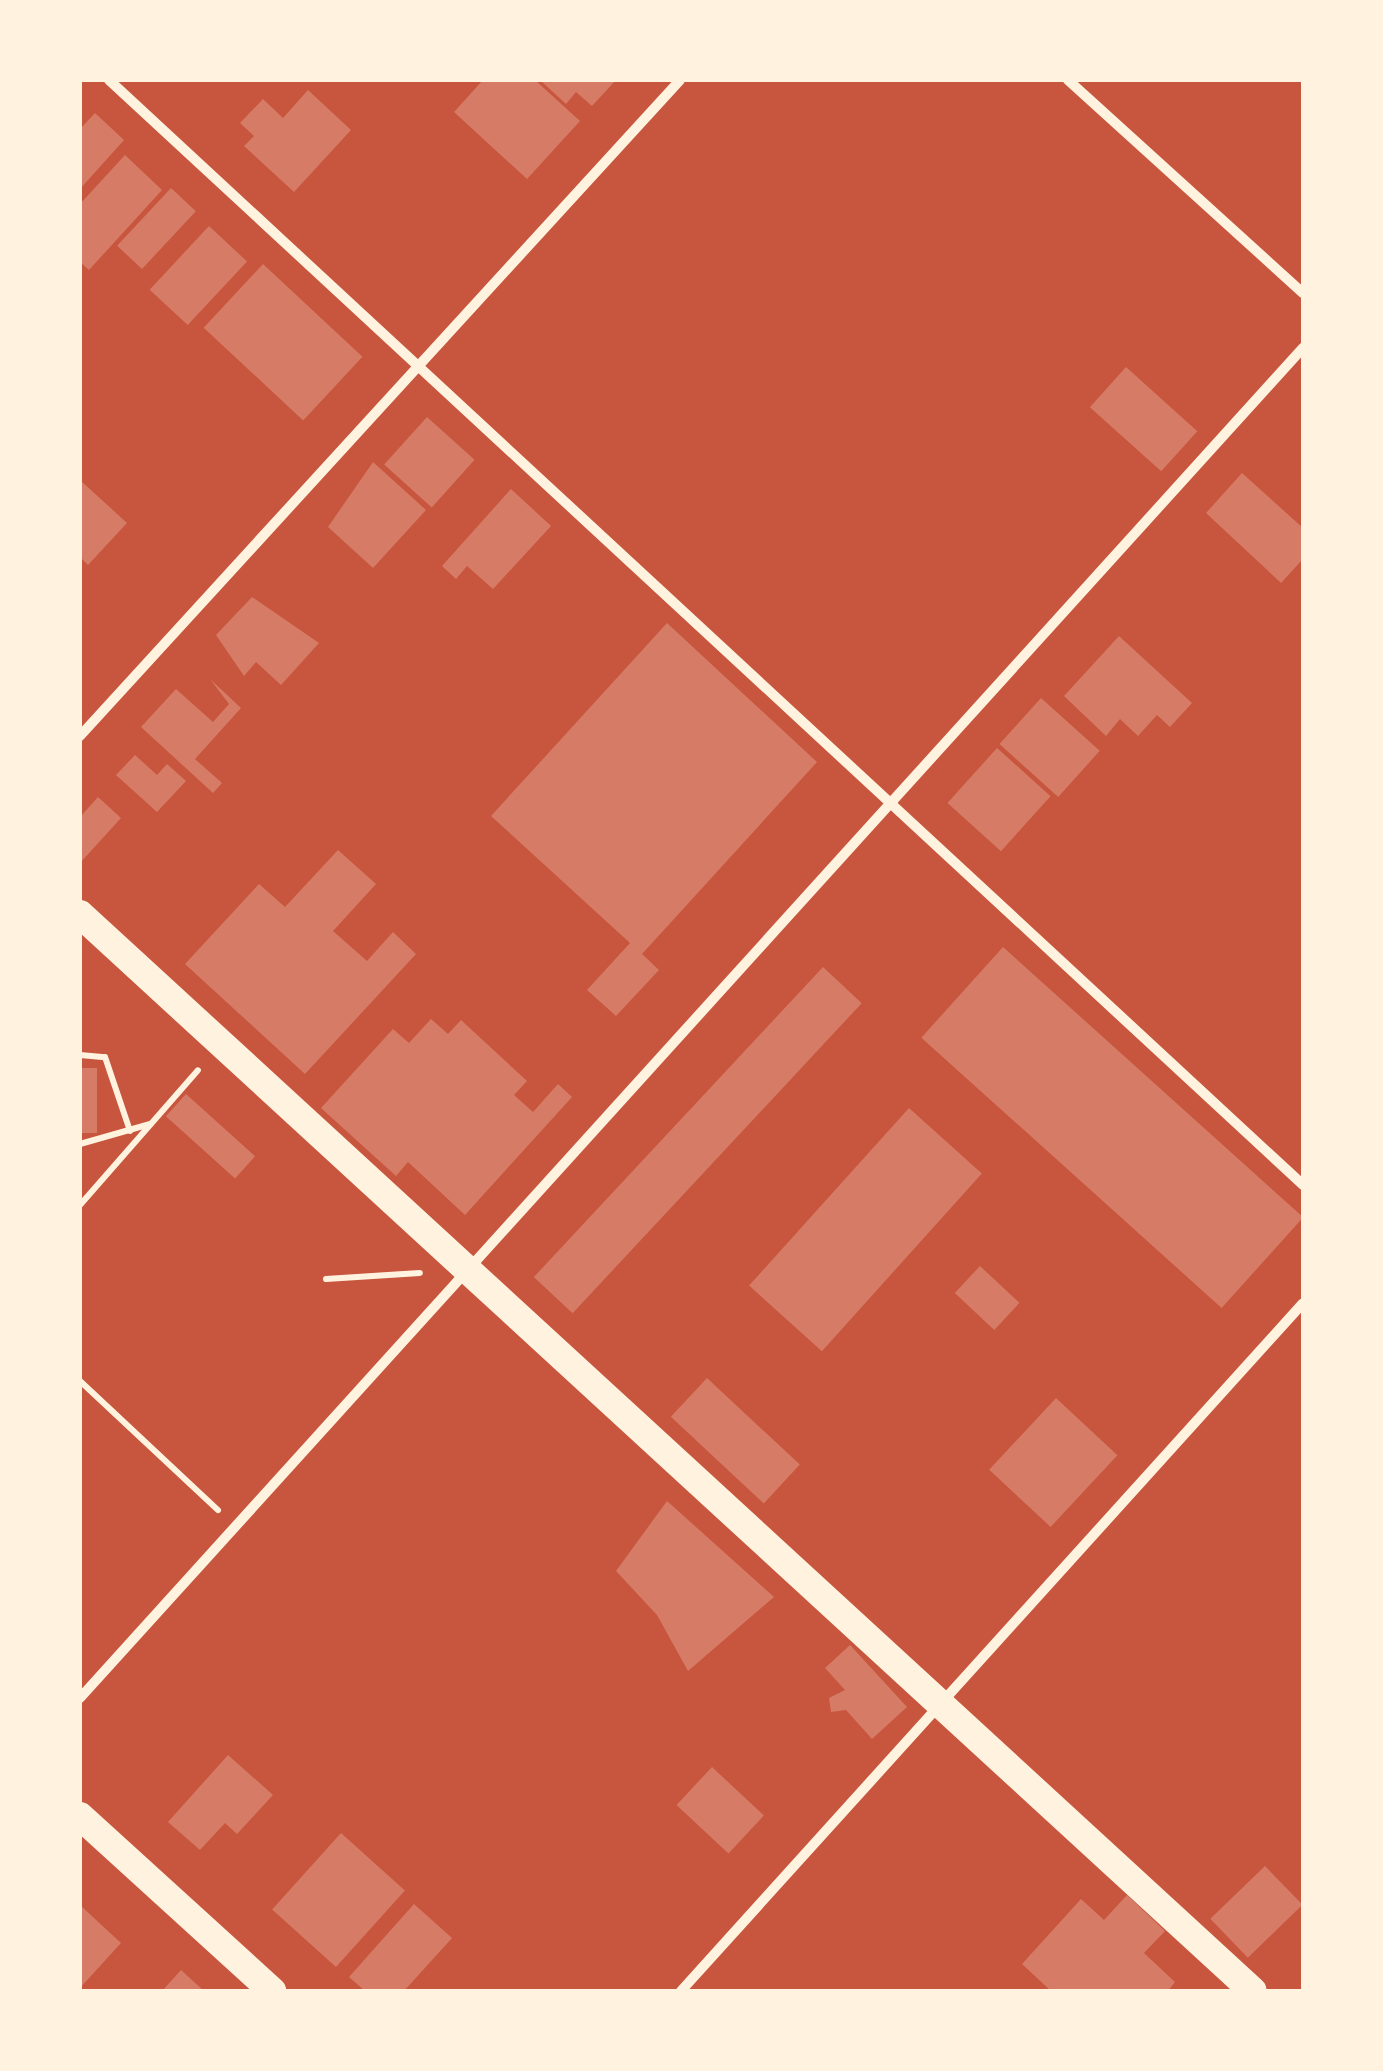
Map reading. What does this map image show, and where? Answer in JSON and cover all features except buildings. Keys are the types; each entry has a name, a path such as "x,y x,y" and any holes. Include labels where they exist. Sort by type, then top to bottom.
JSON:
{"highway":[{"path":"80,914 1253,1991"},
{"path":"80,1816 272,1991"}],"street":[{"path":"109,80 1303,1185"},
{"path":"80,736 680,80"},
{"path":"1068,80 1303,292"},
{"path":"80,1698 1303,348"},
{"path":"681,1991 1303,1303"}],"path":[{"path":"80,1205 221,1043"},
{"path":"80,1055 105,1056 130,1131"},
{"path":"80,1144 153,1123"},
{"path":"326,1279 468,1270"},
{"path":"80,1381 236,1526"}]}
